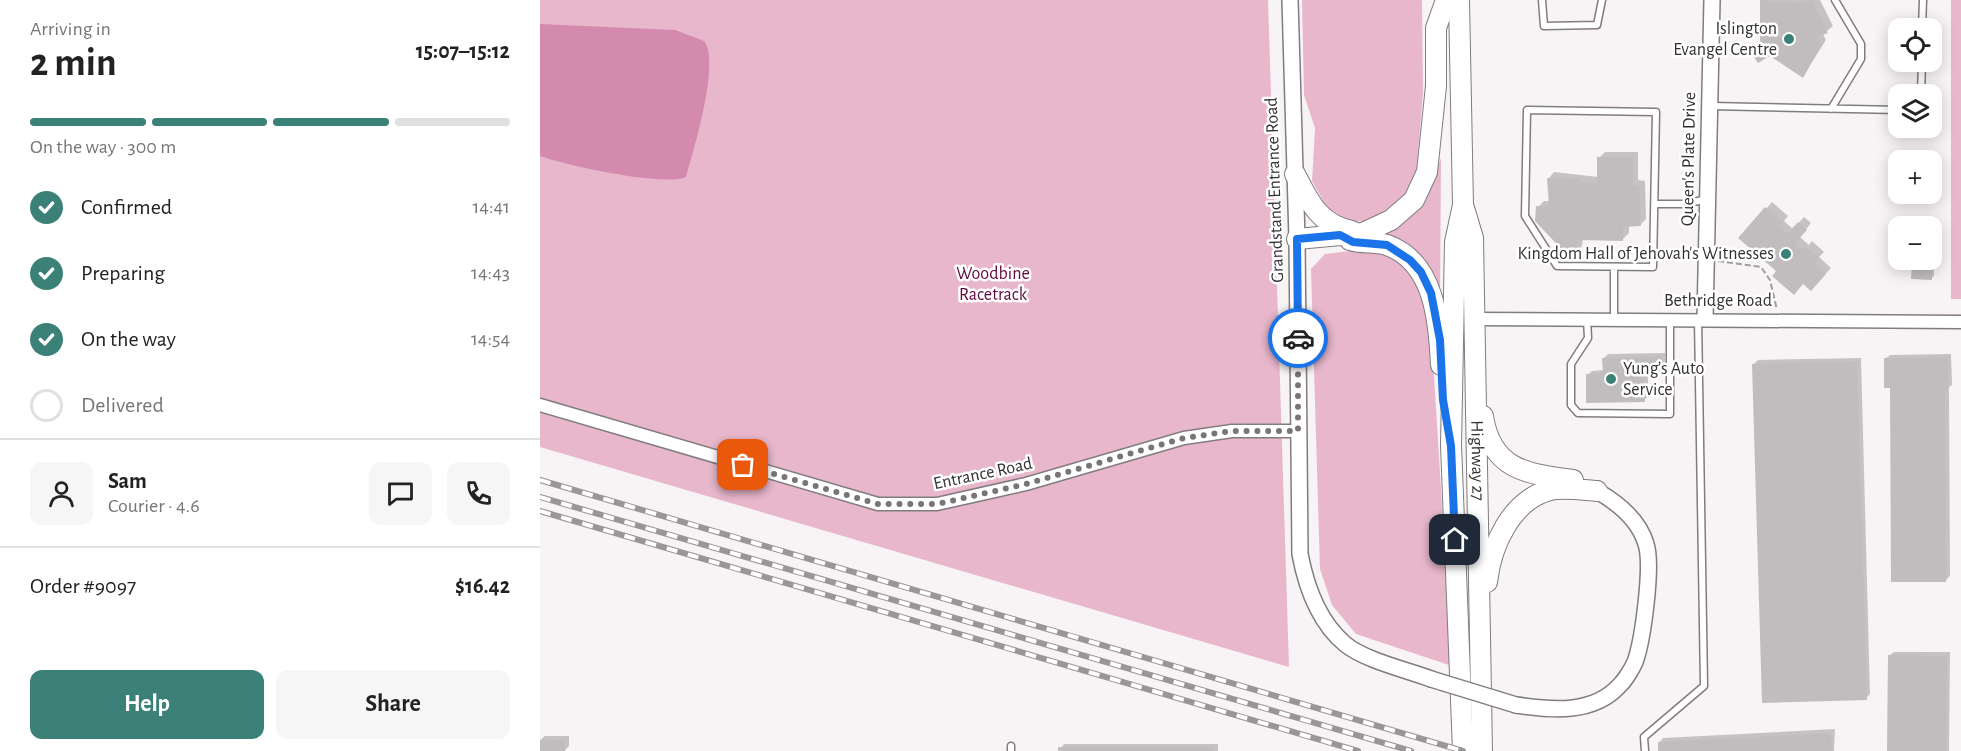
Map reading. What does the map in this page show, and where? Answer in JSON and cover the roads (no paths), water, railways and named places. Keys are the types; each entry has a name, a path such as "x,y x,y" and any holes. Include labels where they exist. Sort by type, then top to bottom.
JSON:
{"main road":[{"path":"1297,239 1363,232 1391,220 1414,200 1427,172 1436,86 1437,28 1446,0"},
{"name":"Highway 27","path":"1459,0 1463,205 1455,242 1451,446 1463,751"},
{"path":"1295,174 1316,213 1324,221 1344,229 1363,232"},
{"name":"Highway 27","path":"1463,205 1473,238 1482,751"},
{"path":"1340,235 1353,242 1387,245 1410,260 1421,272 1431,293 1440,340 1443,400 1451,446"},
{"path":"1475,350 1485,431 1494,450 1516,469 1535,475 1575,480 1597,492"},
{"path":"1479,659 1489,567 1500,533 1527,501 1550,490 1597,492"}],"street":[{"name":"Grandstand Entrance Road","path":"1290,0 1297,239 1300,554 1305,579 1325,621 1346,645 1431,679 1516,705 1545,709 1578,709 1599,700 1619,686 1635,663 1650,567 1646,543 1635,524 1617,503 1597,492"},
{"name":"Queen's Plate Drive","path":"1701,319 1706,260 1712,0"},
{"name":"Bethridge Road","path":"1474,319 1777,319 1961,322"},
{"name":"Entrance Road","path":"540,405 878,504 937,504 1026,484 1184,438 1232,431 1298,431"}],"lane":[{"path":"1542,0 1544,26 1597,25 1602,0"},
{"path":"1831,109 1861,59 1861,44 1835,0"},
{"path":"1922,18 1923,0"},
{"path":"1710,106 1888,110"},
{"path":"1527,110 1656,112 1655,204 1653,267 1557,266 1525,216 1527,110"},
{"path":"1655,204 1685,204 1708,199"},
{"path":"1614,267 1614,319"},
{"path":"1587,319 1588,338 1571,364 1571,405 1578,414 1670,414 1670,319"},
{"path":"1645,751 1644,737 1704,686 1701,319"}],"railway":[{"path":"540,480 1463,751"},
{"path":"540,497 1411,751"},
{"path":"540,511 1358,751"}],"place":[{"name":"Islington Evangel Centre","path":"1789,39"},
{"name":"Kingdom Hall of Jehovah's Witnesses","path":"1786,254"},
{"name":"Yung’s Auto Service","path":"1611,379"}],"park label":[{"name":"Woodbine Racetrack","path":"993,284"}]}
